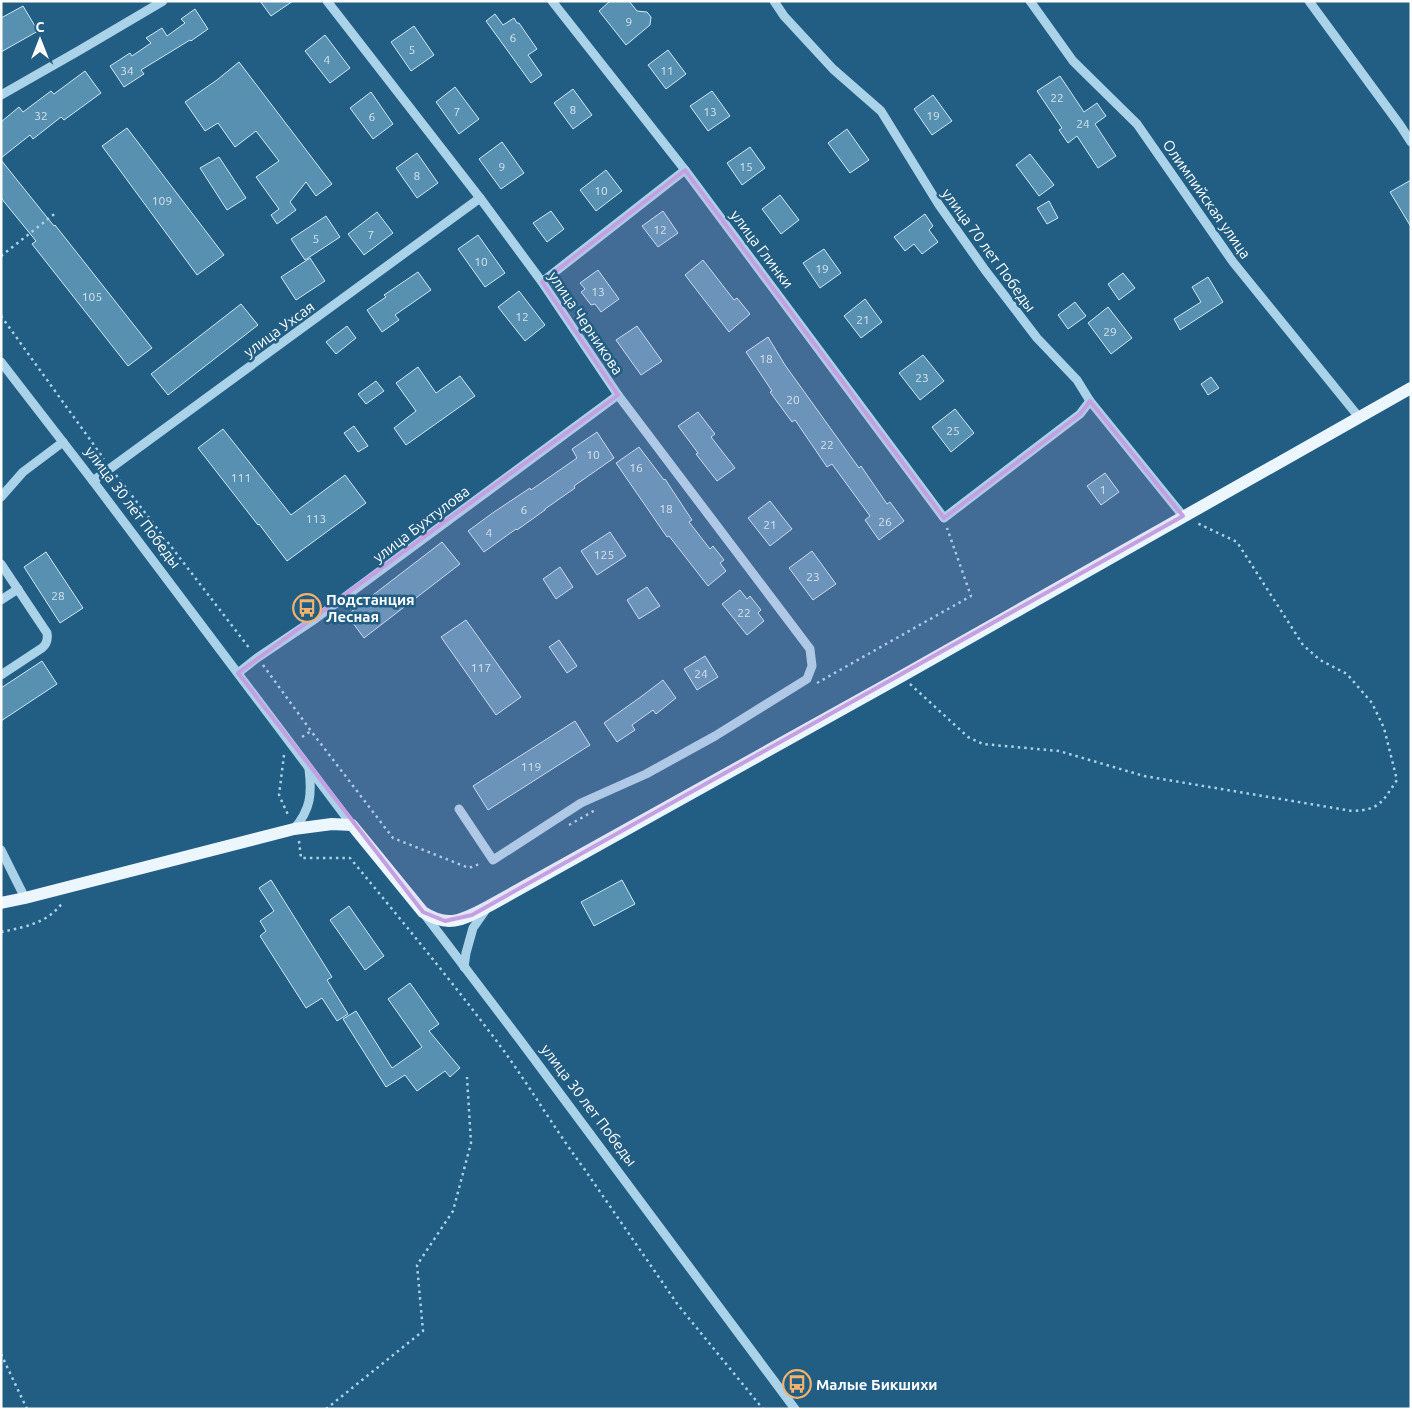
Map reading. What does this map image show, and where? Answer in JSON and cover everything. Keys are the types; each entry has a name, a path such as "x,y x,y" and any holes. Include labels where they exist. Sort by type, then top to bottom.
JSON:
{"main road":[{"path":"422,912 435,919 458,921 489,906 902,676 1358,416 1411,388"},
{"path":"1,902 25,898 294,829 332,824 352,825"},
{"name":"улица 30 лет Победы","path":"352,825 422,912"}],"street":[{"path":"1,94 163,1"},
{"name":"улица Черникова","path":"326,1 480,198 542,282 618,395 810,649 812,666 807,679 715,736 646,774 586,800 493,860"},
{"name":"улица Глинки","path":"552,1 686,170 944,518 1080,414 1090,400"},
{"name":"улица 70 лет Победы","path":"774,1 784,16 833,69 881,111 939,205 985,270 1037,338 1077,380 1090,400 1183,516"},
{"name":"Олимпийская улица","path":"1030,1 1073,61 1138,124 1233,262 1358,416"},
{"path":"1309,1 1411,142"},
{"path":"542,282 686,170"},
{"name":"улица Ухсая","path":"93,481 480,198"},
{"name":"улица 30 лет Победы","path":"1,362 238,672 352,825"},
{"name":"улица Бухтулова","path":"238,672 315,619 618,395"},
{"path":"1,497 22,472 63,442"},
{"path":"1,564 47,633 47,640 42,648 1,675"},
{"path":"1,600 18,589"},
{"path":"294,829 301,821 309,802 311,784 309,769"},
{"path":"459,808 493,860"},
{"path":"1,850 25,898"},
{"path":"464,967 473,928 489,906"},
{"name":"улица 30 лет Победы","path":"422,912 520,1040 795,1409"}],"path":[{"path":"1,256 57,212"},
{"path":"1,316 110,468 257,658 392,838 469,868 493,860"},
{"path":"902,676 968,737 983,744 1059,750 1144,776 1352,811 1367,811 1380,803 1396,780 1384,728 1372,703 1347,674 1320,660 1303,645 1237,542 1183,516"},
{"path":"302,737 311,731"},
{"path":"285,748 279,795 294,829 301,858 350,858 424,948 504,1051 570,1150 678,1305 763,1409"},
{"path":"1,932 28,926 47,918 57,910 77,884"},
{"path":"326,1409 423,1331 417,1265 453,1211 470,1143 468,1077"},
{"path":"1,1354 27,1409"}],"highlighted area":[{"path":"685,170 944,518 1080,414 1090,401 1183,516 472,915 445,921 423,912 238,673 618,395 542,282"}],"building":[{"path":"260,1 293,1 271,16"},
{"path":"610,1 629,1 637,11 647,12 651,17 650,25 626,45 599,11"},
{"path":"23,6 38,31 1,52 1,18"},
{"path":"195,9 208,29 141,70 144,74 124,87 110,66 130,53 132,56 151,43 146,38 162,28 167,36 185,23 181,19"},
{"path":"495,14 503,25 514,18 537,49 528,55 542,75 531,83 486,21"},
{"path":"414,26 434,55 411,71 391,42"},
{"path":"325,35 350,68 330,83 305,51"},
{"path":"668,50 686,74 666,89 648,65"},
{"path":"239,62 332,184 316,196 306,182 290,202 296,210 277,224 271,215 279,209 256,177 279,161 256,131 235,147 218,123 205,131 185,102"},
{"path":"85,71 101,93 64,120 61,117 33,139 30,135 1,158 1,122 19,107 23,112 51,91 54,94"},
{"path":"1060,76 1084,112 1097,103 1106,116 1095,124 1116,156 1098,168 1077,136 1068,143 1059,130 1062,128 1037,91"},
{"path":"455,87 479,119 459,134 436,102"},
{"path":"573,89 592,115 573,129 554,103"},
{"path":"712,91 730,116 708,131 690,106"},
{"path":"371,92 393,124 373,139 350,108"},
{"path":"933,95 952,121 932,135 914,109"},
{"path":"127,128 224,255 197,275 102,146"},
{"path":"847,129 869,160 850,173 828,143"},
{"path":"502,142 524,173 501,189 479,159"},
{"path":"750,147 765,168 742,185 727,163"},
{"path":"417,153 438,183 417,198 396,168"},
{"path":"1030,154 1054,185 1039,196 1016,165"},
{"path":"219,157 246,198 227,210 200,168"},
{"path":"1,160 152,348 128,366 32,244 36,241 1,198"},
{"path":"606,170 622,191 596,211 580,190"},
{"path":"1411,180 1411,227 1390,192"},
{"path":"780,195 799,220 781,234 762,209"},
{"path":"1049,201 1058,218 1047,224 1037,208"},
{"path":"551,211 564,229 547,242 533,223"},
{"path":"663,211 678,233 658,247 642,226"},
{"path":"377,212 393,233 364,255 348,234"},
{"path":"925,214 933,226 929,230 938,242 922,254 914,244 905,251 894,237"},
{"path":"326,216 340,237 305,260 291,239"},
{"path":"478,235 505,273 485,287 458,249"},
{"path":"824,249 841,273 820,288 803,263"},
{"path":"310,258 325,281 296,300 281,277"},
{"path":"703,260 734,300 737,298 750,314 729,332 685,275"},
{"path":"598,270 619,299 601,312 595,304 591,305 581,292 585,289 580,283"},
{"path":"418,272 431,290 395,315 399,320 382,332 367,310 386,297 384,295"},
{"path":"1123,273 1135,288 1119,300 1108,284"},
{"path":"1208,277 1223,302 1180,330 1174,319 1201,302 1192,287"},
{"path":"519,291 545,325 525,341 498,307"},
{"path":"865,299 882,322 861,338 844,316"},
{"path":"1075,302 1086,316 1068,329 1058,315"},
{"path":"241,304 258,325 168,395 151,374"},
{"path":"1108,307 1132,338 1111,354 1088,323"},
{"path":"347,326 356,338 336,354 326,342"},
{"path":"637,326 662,361 641,375 616,340"},
{"path":"768,337 785,365 859,468 861,466 887,504 890,502 904,521 879,540 865,520 870,516 832,464 827,467 795,420 792,422 770,392 772,391 746,352"},
{"path":"923,355 944,381 920,400 899,373"},
{"path":"418,367 436,393 460,376 475,396 406,445 394,428 416,411 396,383"},
{"path":"1211,377 1219,388 1208,395 1201,384"},
{"path":"376,381 384,391 366,404 358,394"},
{"path":"955,409 974,433 951,452 932,427"},
{"path":"698,412 715,434 711,437 735,468 717,481 696,454 698,453 678,426"},
{"path":"354,426 368,446 358,452 344,433"},
{"path":"223,429 291,515 345,475 366,503 287,561 198,448"},
{"path":"597,432 614,458 574,486 575,488 545,510 484,552 468,531 577,458 572,449"},
{"path":"639,447 665,479 692,520 689,522 710,549 713,546 724,560 720,563 726,571 708,586 669,536 667,537 616,463"},
{"path":"1105,473 1119,492 1101,505 1087,486"},
{"path":"770,501 792,529 770,546 748,518"},
{"path":"610,532 626,556 597,575 581,551"},
{"path":"442,542 460,564 364,638 347,615"},
{"path":"812,551 836,584 813,600 789,568"},
{"path":"46,552 83,608 60,623 24,567"},
{"path":"560,567 573,587 556,599 543,579"},
{"path":"647,587 660,606 639,619 627,600"},
{"path":"740,590 747,599 750,596 761,610 758,613 764,621 747,635 722,604"},
{"path":"466,620 521,697 496,715 441,637"},
{"path":"559,640 577,666 567,673 549,647"},
{"path":"705,656 718,677 697,690 684,669"},
{"path":"42,661 57,684 1,721 1,688"},
{"path":"663,680 676,698 656,714 653,710 632,725 635,730 617,742 604,723"},
{"path":"575,721 590,745 488,810 473,786"},
{"path":"271,880 332,977 327,980 348,1014 337,1021 322,998 306,1008 260,936 266,931 260,921 274,911 259,888"},
{"path":"622,880 635,904 594,926 581,902"},
{"path":"349,906 384,956 365,970 330,920"},
{"path":"410,983 439,1024 429,1031 460,1068 450,1077 445,1071 417,1091 405,1075 386,1087 343,1019 356,1011 392,1068 422,1047 388,999"}],"place":[{"name":"Подстанция Лесная","path":"307,608"},
{"name":"Малые Бикшихи","path":"797,1384"}]}
